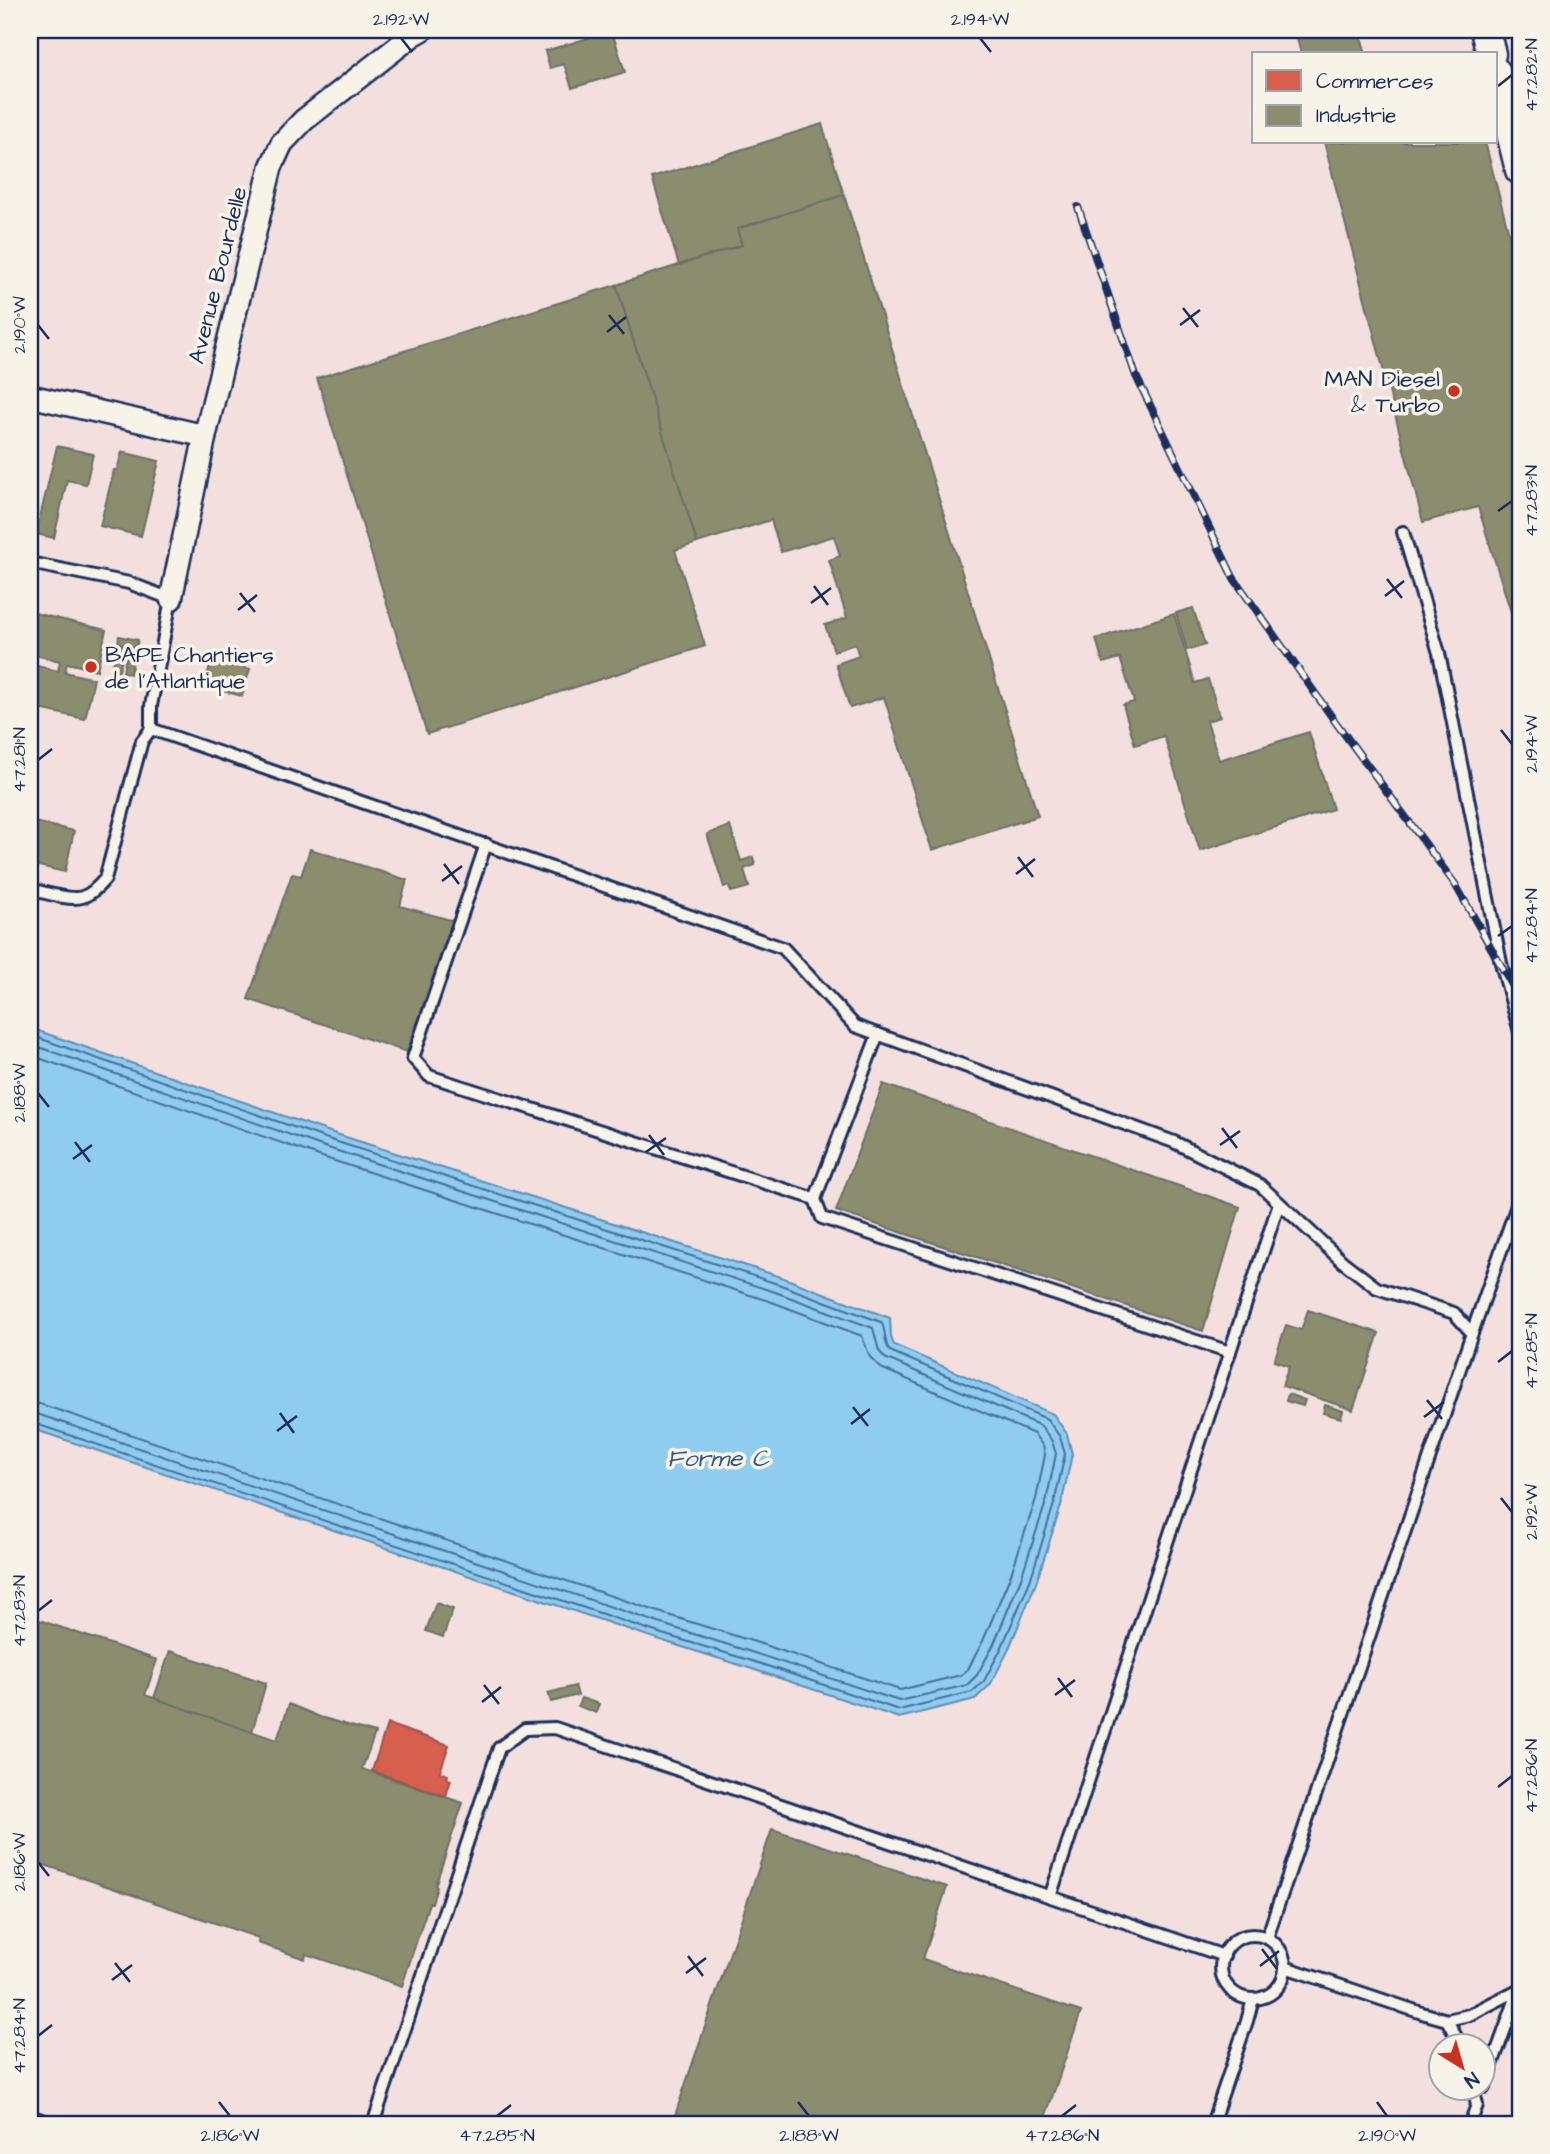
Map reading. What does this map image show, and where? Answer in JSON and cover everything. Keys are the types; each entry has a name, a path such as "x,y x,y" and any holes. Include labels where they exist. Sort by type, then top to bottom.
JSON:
{"street":[{"name":"Avenue Bourdelle","path":"172,599 205,436 271,167 282,143 304,120 422,30"},
{"path":"1485,30 1490,52"},
{"path":"1498,80 1520,170"},
{"path":"30,396 205,436"}],"lane":[{"path":"1404,532 1439,653 1501,962 1520,1032"},
{"path":"30,563 129,583 172,599 151,706 150,729 142,741 105,879 96,889 81,898 30,889"},
{"path":"150,729 783,948 855,1026 1174,1142 1260,1185 1343,1262 1377,1288 1454,1312 1472,1333"},
{"path":"486,844 413,1058 429,1076 816,1199"},
{"path":"878,1034 816,1199 822,1218 1230,1352"},
{"path":"1267,1938 1520,1197"},
{"path":"1050,1897 1279,1203"},
{"path":"373,2124 499,1748 525,1729 555,1728 1224,1956"},
{"path":"1247,1936 1267,1938 1281,1950 1285,1967 1279,1986 1272,1993 1253,1999 1234,1992 1227,1985 1222,1966 1229,1947 1247,1936"},
{"path":"1285,1967 1447,2020 1469,2015 1520,1990"},
{"path":"1498,2048 1520,1990"},
{"path":"1212,2124 1253,1999"},
{"path":"1447,2020 1453,2032"},
{"path":"1471,2124 1478,2102"},
{"path":"30,2116 54,2124"}],"shaded area":[{"path":"30,30 1520,30 1520,2124 30,2124"}],"water":[{"name":"Forme C","path":"30,1028 327,1131 781,1277 890,1318 894,1345 1053,1414 1067,1434 1072,1454 1061,1506 1036,1583 1007,1653 990,1685 975,1699 899,1718 30,1428"}],"building: Commerces":[{"path":"387,1724 449,1745 440,1772 448,1775 447,1779 451,1780 446,1796 372,1771"}],"building: Industrie":[{"path":"1295,30 1359,30 1365,52 1300,52"},
{"path":"612,31 625,72 572,88 564,64 550,68 545,51"},
{"path":"822,124 844,195 737,229 742,245 679,265 652,178"},
{"name":"MAN Diesel & Turbo","path":"1325,144 1486,144 1520,276 1520,641 1478,507 1423,522"},
{"path":"844,195 1038,816 932,850 884,697 850,708 836,664 859,656 855,644 834,651 825,625 847,618 829,560 840,556 834,536 781,552 771,520 697,543 616,285 742,245 737,229"},
{"path":"616,285 697,543 675,550 705,646 427,734 317,378"},
{"path":"57,446 93,454 86,484 67,480 54,538 36,534"},
{"path":"122,452 159,461 141,536 100,526 114,470 117,470"},
{"path":"1193,608 1205,645 1187,650 1176,613"},
{"name":"BAPE Chantiers de l'Atlantique","path":"30,612 106,630 97,670 67,663 65,672 94,679 85,719 30,707 30,664 58,671 60,661 30,654"},
{"path":"1174,614 1195,683 1208,679 1220,717 1207,721 1219,760 1309,732 1333,809 1200,851 1164,736 1135,745 1123,705 1134,702 1120,658 1103,663 1096,639"},
{"path":"119,636 138,640 136,647 118,643"},
{"path":"118,645 125,647 119,671 112,670"},
{"path":"128,647 136,649 130,674 123,672"},
{"path":"212,659 250,669 242,696 204,686"},
{"path":"30,821 74,831 65,872 30,864"},
{"path":"730,826 741,861 753,857 755,865 744,869 749,887 731,892 728,885 724,887 707,834"},
{"path":"310,849 407,880 400,906 454,921 407,1052 248,999 292,874 301,876"},
{"path":"883,1084 1240,1207 1203,1331 836,1211"},
{"path":"1308,1310 1379,1333 1353,1410 1282,1386 1289,1366 1274,1361 1286,1325 1301,1330"},
{"path":"1288,1394 1305,1400 1303,1406 1286,1401"},
{"path":"1325,1405 1343,1411 1341,1418 1323,1413"},
{"path":"436,1603 453,1609 443,1637 426,1631"},
{"path":"30,1617 157,1660 145,1695 277,1740 289,1704 320,1717 375,1733 362,1769 463,1803 435,1886 437,1887 432,1903 429,1903 402,1986 306,1954 305,1959 258,1943 259,1938 30,1860"},
{"path":"170,1651 266,1683 252,1732 154,1698"},
{"path":"575,1686 578,1695 551,1702 548,1693"},
{"path":"581,1698 599,1704 596,1713 578,1706"},
{"path":"772,1829 947,1887 923,1959 1081,2012 1043,2124 672,2124"}],"railway":[{"path":"1078,207 1136,376 1233,577 1455,884 1520,999"}],"place":[{"name":"MAN Diesel & Turbo","path":"1454,391"},
{"name":"BAPE Chantiers de l'Atlantique","path":"91,667"}]}
